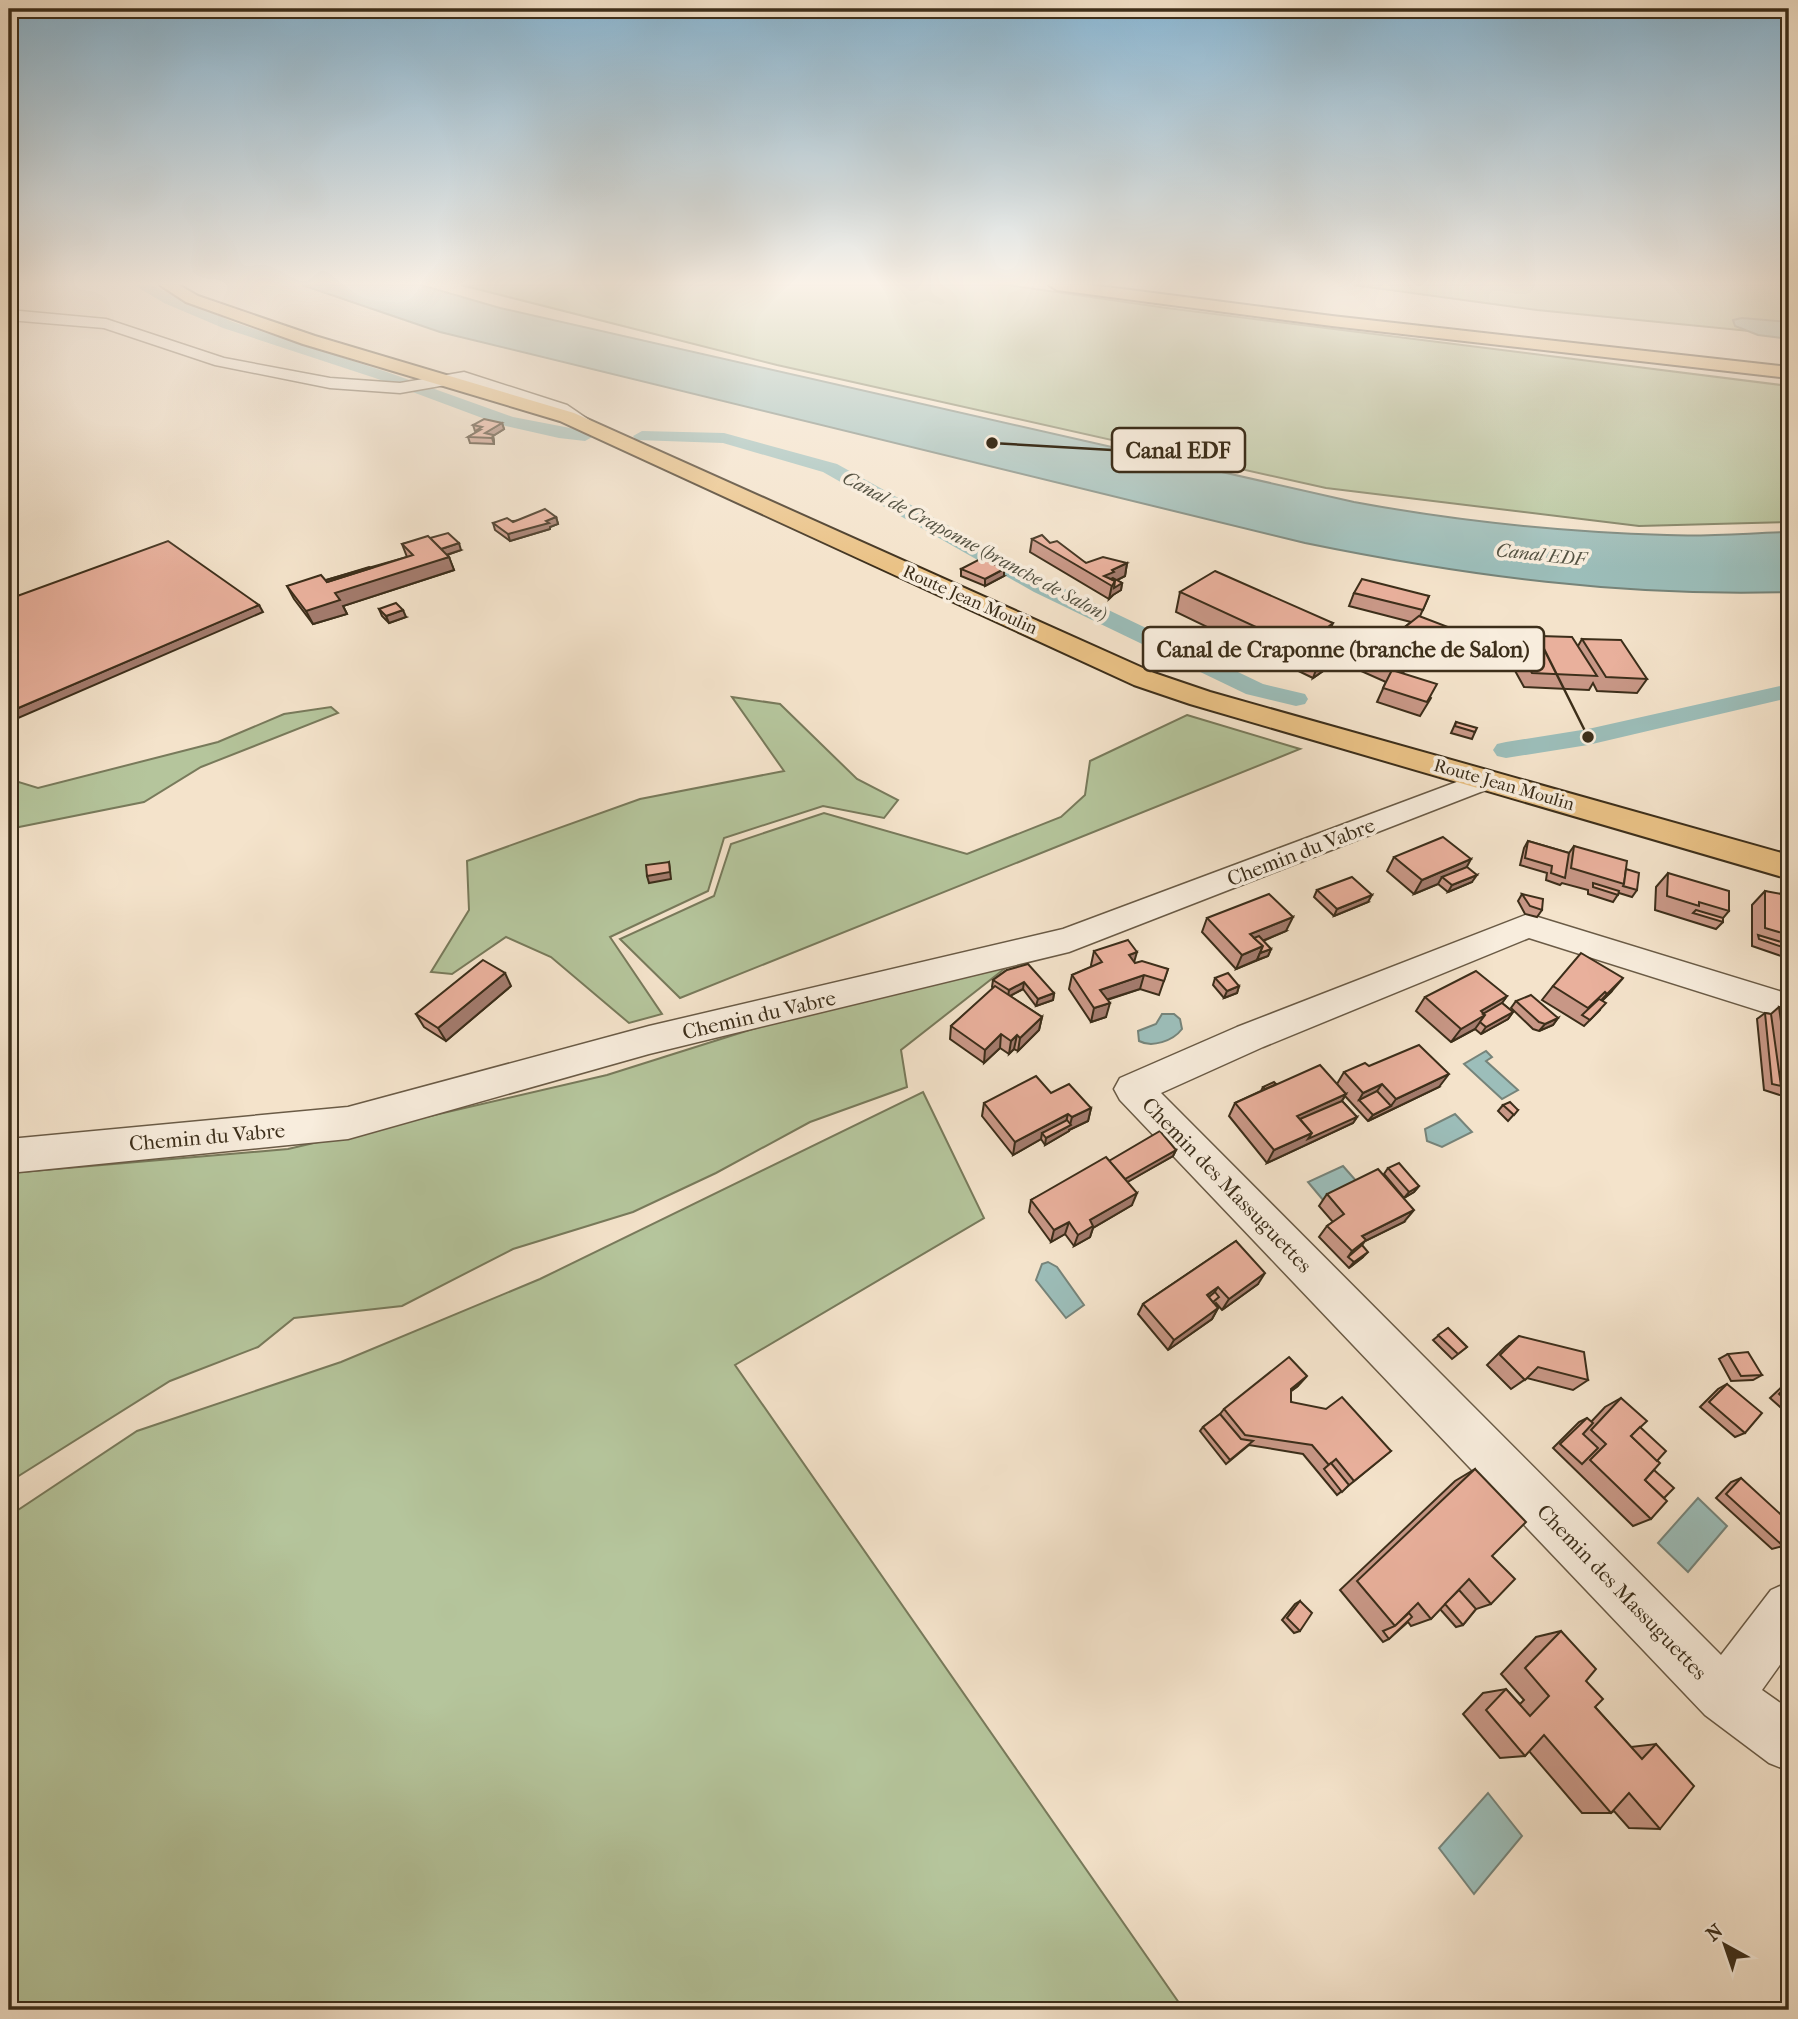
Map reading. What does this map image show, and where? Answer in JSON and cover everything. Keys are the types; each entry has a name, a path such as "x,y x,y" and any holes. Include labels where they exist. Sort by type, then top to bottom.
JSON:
{"main road":[{"name":"Route Jean Moulin","path":"423,379 589,426 1144,678 1213,701 1789,867"}],"street":[{"path":"309,379 400,388 431,382"},
{"name":"Chemin du Vabre","path":"9,1156 348,1123 649,1040 1056,944 1421,807 1486,779"},
{"name":"Chemin des Massuguettes","path":"1782,1006 1528,926 1250,1037 1133,1089 1724,1696 1789,1743"},
{"path":"1724,1696 1789,1608"}],"green space":[{"path":"840,379 1735,379 1789,386 1789,522 1639,526 1326,488"},
{"path":"732,697 780,704 857,779 898,800 884,818 823,806 724,838 708,891 610,937 662,1014 629,1023 551,957 506,937 452,974 431,972 469,910 467,861 640,799 784,771"},
{"path":"331,707 338,713 201,767 144,802 9,829 9,779 38,788 218,742 284,714"},
{"path":"1187,715 1300,749 680,998 620,939 714,896 731,844 824,813 967,854 1061,817 1085,795 1090,761"},
{"path":"1008,966 901,1050 907,1087 810,1122 716,1173 633,1212 513,1249 402,1306 294,1318 258,1347 170,1381 9,1482 9,1173 288,1149 607,1075 781,1020"},
{"path":"923,1092 984,1218 735,1365 1184,2010 9,2010 9,1516 137,1431 341,1362 540,1279"}],"water":[{"name":"Canal EDF","path":"634,379 814,379 1354,502 1470,520 1588,531 1682,535 1789,532 1789,592 1667,591 1546,582 1425,565 1305,543"},
{"path":"1162,1014 1174,1014 1180,1019 1182,1029 1162,1042 1150,1044 1139,1041 1138,1031 1156,1024"},
{"path":"1486,1051 1492,1057 1486,1061 1518,1090 1502,1099 1464,1064"},
{"path":"1455,1114 1472,1132 1442,1147 1427,1141 1425,1129"},
{"path":"1343,1166 1358,1183 1323,1200 1308,1182"},
{"path":"1048,1262 1057,1267 1084,1305 1066,1318 1036,1280 1042,1264"},
{"path":"1698,1498 1727,1526 1688,1572 1658,1543"},
{"path":"1488,1793 1522,1836 1474,1894 1439,1848"}],"building":[{"path":"484,419 502,423 485,433 493,435 492,438 468,437 480,430 477,430 482,427 473,425"},
{"path":"545,509 556,517 546,521 549,523 508,534 493,523 507,518 513,522"},
{"path":"448,533 459,543 441,549 430,538"},
{"path":"1042,535 1050,543 1057,541 1086,563 1103,557 1127,563 1104,576 1115,581 1112,586 1032,539"},
{"path":"428,536 449,557 335,593 340,600 306,611 287,586 321,575 327,582 413,555 402,544"},
{"path":"168,541 259,605 9,712 9,599"},
{"path":"982,558 1004,569 985,579 961,569"},
{"path":"371,568 327,582 326,580"},
{"path":"1215,571 1333,623 1328,627 1351,637 1321,657 1180,592"},
{"path":"1113,578 1122,583 1114,588"},
{"path":"1362,579 1429,596 1423,610 1354,593"},
{"path":"396,603 403,610 386,616 379,609"},
{"path":"1419,616 1448,627 1396,669 1367,657"},
{"path":"1510,635 1572,637 1597,676 1532,673"},
{"path":"1582,639 1621,640 1647,679 1606,677"},
{"path":"1392,670 1437,684 1427,702 1383,688"},
{"path":"1456,722 1477,728 1475,732 1455,726"},
{"path":"1443,837 1471,859 1422,880 1394,857"},
{"path":"1528,841 1569,853 1565,878 1551,873 1552,866 1525,858"},
{"path":"1574,846 1627,861 1624,884 1571,868"},
{"path":"669,862 670,872 647,876 646,865"},
{"path":"1467,867 1477,875 1452,885 1442,877"},
{"path":"1626,869 1639,873 1637,890 1623,886"},
{"path":"1668,873 1729,891 1729,911 1699,902 1699,906 1667,896"},
{"path":"1352,877 1372,895 1337,909 1317,890"},
{"path":"1593,883 1619,891 1618,895 1593,887"},
{"path":"1765,891 1787,895 1789,935 1765,928"},
{"path":"1269,894 1293,917 1250,934 1263,946 1242,955 1207,918"},
{"path":"1522,894 1543,899 1542,910 1530,906"},
{"path":"1696,910 1723,918 1723,922 1693,913"},
{"path":"1758,935 1788,944 1788,949 1759,939"},
{"path":"1259,936 1271,949 1260,953 1263,946 1254,938"},
{"path":"1128,940 1137,952 1129,955 1135,963 1142,961 1168,969 1164,981 1144,975 1100,990 1110,1003 1094,1008 1072,975 1102,962 1094,951"},
{"path":"1581,953 1623,978 1588,1008 1553,986"},
{"path":"483,960 505,973 438,1028 416,1014"},
{"path":"1028,964 1054,993 1038,999 1024,982 1009,990 993,980 1007,970"},
{"path":"1476,971 1507,996 1481,1011 1485,1015 1461,1029 1425,997"},
{"path":"1228,973 1239,986 1227,991 1215,978"},
{"path":"995,986 1042,1017 1020,1038 1017,1035 1011,1041 1001,1034 985,1050 951,1026"},
{"path":"1531,995 1558,1018 1545,1024 1539,1022 1516,1001"},
{"path":"1599,999 1606,1003 1590,1020 1582,1015"},
{"path":"1502,1003 1513,1012 1486,1027 1480,1022 1485,1015 1483,1014"},
{"path":"1779,1007 1789,1011 1789,1080"},
{"path":"1765,1013 1771,1014 1781,1086 1772,1084"},
{"path":"1419,1045 1449,1074 1396,1099 1382,1084 1363,1093 1344,1072 1365,1063 1369,1066"},
{"path":"1320,1065 1346,1094 1297,1116 1312,1133 1274,1150 1235,1103"},
{"path":"1036,1076 1051,1093 1069,1084 1091,1108 1072,1117 1068,1114 1015,1142 984,1103"},
{"path":"1274,1082 1276,1084 1265,1089 1263,1087"},
{"path":"1377,1091 1391,1106 1373,1115 1359,1100"},
{"path":"1342,1101 1357,1117 1308,1139 1312,1133 1300,1119"},
{"path":"1510,1102 1518,1110 1514,1115 1503,1105"},
{"path":"1067,1120 1071,1125 1046,1138 1042,1133"},
{"path":"1160,1131 1176,1150 1125,1179 1109,1161"},
{"path":"1106,1157 1137,1193 1090,1220 1093,1226 1078,1235 1069,1222 1054,1230 1031,1200"},
{"path":"1399,1163 1419,1186 1409,1192 1388,1168"},
{"path":"1378,1169 1414,1210 1362,1236 1366,1240 1352,1251 1327,1226 1344,1214 1327,1194"},
{"path":"1236,1241 1265,1273 1229,1299 1218,1287 1207,1295 1218,1308 1174,1340 1143,1304"},
{"path":"1362,1245 1368,1252 1354,1262 1348,1257"},
{"path":"1215,1292 1219,1297 1213,1302 1209,1297"},
{"path":"1448,1328 1467,1347 1458,1354 1438,1335"},
{"path":"1519,1336 1584,1352 1588,1380 1538,1367 1525,1380 1500,1355"},
{"path":"1748,1352 1762,1375 1741,1376 1728,1354"},
{"path":"1289,1357 1307,1376 1291,1389 1291,1402 1326,1409 1342,1397 1391,1451 1354,1481 1336,1459 1329,1465 1312,1445 1245,1435 1224,1409"},
{"path":"1727,1384 1762,1413 1745,1433 1709,1402"},
{"path":"1789,1385 1789,1402 1779,1394"},
{"path":"1621,1398 1647,1421 1631,1436 1660,1463 1645,1480 1667,1501 1651,1519 1590,1460 1606,1444 1591,1430"},
{"path":"1220,1414 1241,1439 1253,1441 1230,1460 1203,1427"},
{"path":"1587,1418 1593,1423 1583,1434 1598,1448 1582,1464 1560,1444"},
{"path":"1640,1427 1666,1451 1657,1461 1631,1436"},
{"path":"1331,1463 1349,1485 1342,1492 1324,1469"},
{"path":"1475,1469 1526,1522 1492,1556 1515,1579 1491,1604 1469,1579 1431,1619 1418,1603 1395,1626 1357,1581"},
{"path":"1654,1470 1674,1488 1664,1498 1645,1480"},
{"path":"1741,1478 1789,1522 1789,1538 1783,1546 1726,1494"},
{"path":"1459,1590 1476,1609 1463,1625 1445,1604"},
{"path":"1300,1601 1312,1613 1300,1631 1287,1618"},
{"path":"1409,1613 1412,1617 1389,1639 1383,1631 1395,1626"},
{"path":"1561,1631 1596,1669 1586,1681 1603,1699 1595,1707 1642,1759 1656,1744 1694,1786 1660,1829 1629,1793 1611,1813 1544,1735 1525,1756 1486,1710 1506,1689 1530,1716 1549,1696 1525,1668"}],"waterway":[{"name":"Canal de Craponne (branche de Salon)","path":"392,379 507,421 585,436"},
{"name":"Canal de Craponne (branche de Salon)","path":"642,436 724,438 830,468 1042,587 1255,689 1296,699"},
{"name":"Canal de Craponne (branche de Salon)","path":"1506,750 1588,737 1789,691"}],"place":[{"name":"Canal EDF","path":"992,443"},
{"name":"Canal de Craponne (branche de Salon)","path":"1588,737"}]}
